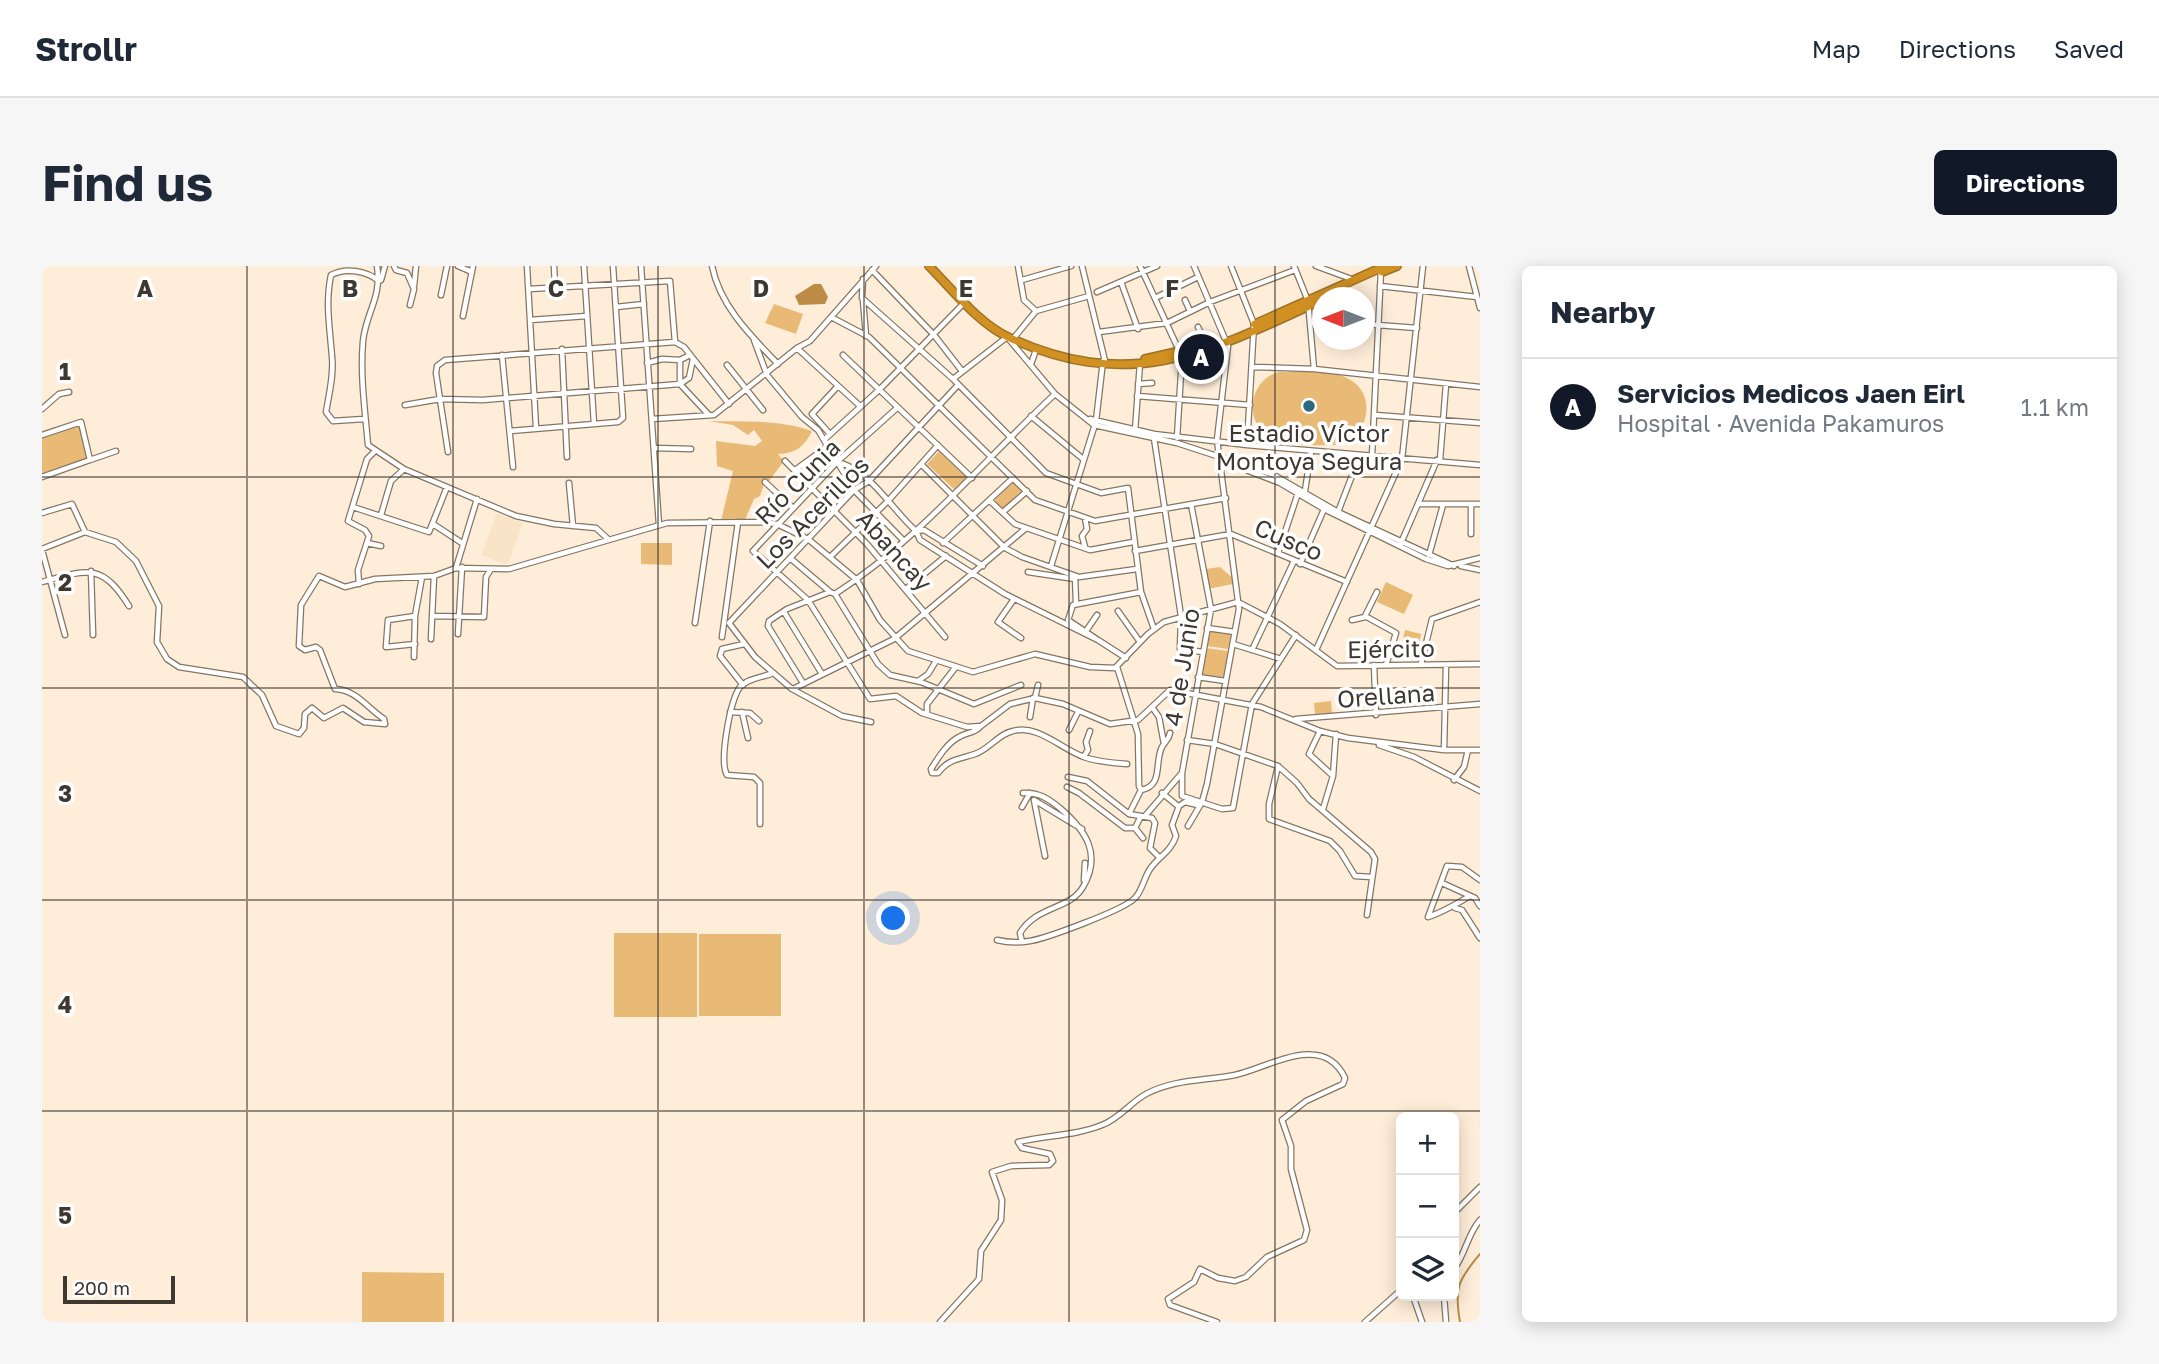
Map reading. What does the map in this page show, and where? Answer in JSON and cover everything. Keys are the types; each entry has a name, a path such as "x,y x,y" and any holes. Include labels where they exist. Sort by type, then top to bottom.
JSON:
{"highway":[{"path":"929,266 964,302 1010,338 1037,349 1103,363 1140,362 1182,355 1254,327 1382,268 1397,266"},
{"path":"1347,287 1382,268"},
{"path":"1182,355 1206,344 1226,339"}],"street":[{"path":"377,266 379,282"},
{"path":"386,266 379,282 363,343 364,419 368,445 404,469 524,519 600,529 608,540"},
{"path":"394,266 396,270 407,273 414,289"},
{"path":"410,305 416,266"},
{"path":"442,295 447,266"},
{"path":"458,266 472,269 463,316"},
{"path":"527,266 536,428"},
{"path":"554,266 555,287"},
{"path":"584,266 594,424"},
{"path":"510,431 621,421 622,388 613,266"},
{"path":"641,266 659,525"},
{"path":"712,266 719,292 754,340 778,364"},
{"path":"1018,266 1024,300 1036,311"},
{"path":"1021,280 1071,266"},
{"path":"1051,566 1095,423 1103,363 1099,332 1082,266"},
{"path":"1140,266 1182,355 1177,440"},
{"path":"1097,292 1157,266"},
{"path":"1188,825 1200,804 1215,744 1238,602 1217,440 1226,339 1194,266"},
{"path":"1231,266 1254,327 1247,444"},
{"path":"1316,266 1354,280"},
{"path":"1316,650 1402,459 1413,381 1423,266"},
{"path":"1469,266 1480,308"},
{"path":"652,419 713,415 747,391 797,348 810,341 874,268 962,371"},
{"path":"1099,332 1138,329 1167,323 1210,302 1294,268 1309,303 1314,369"},
{"path":"1372,456 1382,268"},
{"path":"364,419 333,421 327,412 333,368 327,320 331,299 330,281 331,275 337,272 362,272 379,282"},
{"path":"1155,298 1198,276"},
{"path":"863,279 866,336"},
{"path":"529,289 670,281 676,342 692,357 729,404"},
{"path":"1121,282 1138,329"},
{"path":"1380,286 1477,297"},
{"path":"953,379 1010,338 1036,311 1089,296"},
{"path":"863,299 953,379 1046,473 1101,493 1126,486 1130,492 1140,592 1154,629"},
{"path":"1185,300 1190,311"},
{"path":"825,439 880,389 964,302"},
{"path":"616,307 644,304"},
{"path":"530,320 587,316"},
{"path":"831,317 866,336 1035,500 1095,521 1226,498"},
{"path":"1378,324 1417,328"},
{"path":"1198,327 1206,344"},
{"path":"1010,338 1055,394 1095,423 1177,440 1217,440 1480,465"},
{"path":"754,340 767,375 825,439 854,490 903,540"},
{"path":"449,452 436,373 441,361 646,342 676,342"},
{"path":"797,348 860,406"},
{"path":"562,349 567,457"},
{"path":"1030,365 1037,349"},
{"path":"502,355 513,467"},
{"path":"843,355 897,408 921,426 972,478"},
{"path":"647,363 692,357"},
{"path":"405,405 440,399 508,397 680,384 689,378 692,357"},
{"path":"680,360 680,384 708,414"},
{"path":"1135,432 1140,362"},
{"path":"727,365 763,410"},
{"path":"1253,367 1314,369 1480,387"},
{"path":"1138,384 1152,383"},
{"path":"1400,545 1438,460 1446,384"},
{"path":"830,434 812,414 838,386"},
{"name":"Los Acerillos","path":"745,644 730,627 730,620 854,490 869,481 957,386"},
{"path":"42,409 60,394 69,392"},
{"path":"803,684 769,627 771,619 857,580 955,495 1055,394"},
{"path":"1137,397 1250,405"},
{"name":"Río Cunia","path":"776,573 753,551 837,462 897,408"},
{"path":"1375,415 1480,423"},
{"path":"1031,416 1083,459"},
{"path":"42,435 81,422 90,460"},
{"path":"1154,436 1181,616 1182,652 1203,652"},
{"path":"1177,440 1219,458 1272,474 1338,514 1428,557 1454,566 1480,558"},
{"path":"830,557 888,501 938,445"},
{"path":"795,470 828,446"},
{"path":"655,448 691,449"},
{"path":"42,477 116,451"},
{"path":"359,584 358,570 368,532 348,523 368,459 375,451"},
{"path":"1278,553 1302,492 1311,451"},
{"path":"1338,514 1360,455"},
{"name":"Abancay","path":"785,461 882,560 946,637"},
{"path":"837,462 847,464 869,481 916,531 920,540 1014,599 1098,640"},
{"path":"921,464 976,515 1005,548 1075,577"},
{"path":"381,515 391,481 404,469"},
{"path":"943,543 1013,478"},
{"path":"765,482 793,508"},
{"path":"569,483 573,526"},
{"path":"353,507 429,532 447,487"},
{"path":"1003,512 1027,491"},
{"path":"762,522 781,496"},
{"path":"458,634 459,567 463,543 478,499"},
{"path":"990,501 1014,524 1086,548 1095,550 1133,542"},
{"path":"42,513 72,504 85,532"},
{"name":"4 de Junio","path":"1191,504 1210,609 1187,740 1181,794 1200,804"},
{"path":"1420,504 1480,504"},
{"path":"1471,504 1472,534"},
{"path":"1428,557 1443,505"},
{"path":"1300,564 1325,507"},
{"path":"1085,518 1087,529 1083,536 1086,548"},
{"path":"695,623 710,521"},
{"path":"65,635 42,549 85,532 116,542 136,561 159,606 157,642 167,659 179,667 243,677 262,695 276,726 299,734 304,728 305,714 312,708 324,718 342,708 365,722 385,724 384,719 370,712 355,694 335,690 320,650 305,650 299,646 301,605 319,576 345,587 384,579 434,576 459,567 520,567 659,525 710,521 777,524 808,539 857,580 894,639 908,651 955,668 979,672 1035,654 1090,667 1117,667 1154,629 1181,616 1238,602"},
{"path":"722,637 738,522"},
{"path":"433,524 463,543"},
{"path":"792,689 894,639 974,575 1025,529"},
{"path":"916,531 924,530 983,566"},
{"name":"Cusco","path":"1135,551 1231,534 1347,582"},
{"path":"367,543 381,546"},
{"path":"907,588 946,556"},
{"path":"790,558 832,593 890,676 917,681 978,704 1021,685"},
{"path":"1252,650 1294,561"},
{"path":"1461,565 1480,570"},
{"path":"432,616 484,617 485,577 491,569"},
{"path":"1028,572 1085,577 1137,569"},
{"path":"91,571 93,635"},
{"path":"42,582 91,571 115,583 129,606"},
{"path":"776,573 808,600 870,699 896,696 959,727 981,726"},
{"path":"431,639 434,576"},
{"path":"414,657 415,616 422,577"},
{"path":"1075,577 1076,604"},
{"path":"1126,659 1068,620 1069,611 1076,604 1140,592"},
{"path":"1365,617 1377,593"},
{"path":"1014,599 998,622 1021,638"},
{"name":"Ejército","path":"1238,602 1267,616 1337,666 1480,664"},
{"path":"1421,664 1432,619 1480,602"},
{"path":"1118,611 1140,642"},
{"path":"784,612 822,674"},
{"path":"1086,631 1097,615"},
{"path":"415,616 388,620 386,648 415,644"},
{"path":"1352,620 1365,617 1396,633 1386,665"},
{"path":"1207,628 1235,632"},
{"path":"998,940 1022,942 1042,938 1123,907 1136,898 1144,879 1159,857 1168,853 1174,843 1176,836 1172,825 1179,806 1185,802 1222,809 1233,808 1252,704 1296,635"},
{"path":"743,685 720,656 722,649 745,644 771,674 792,689 842,716 871,722"},
{"path":"1233,644 1281,659"},
{"path":"917,681 928,674 936,661"},
{"path":"1374,665 1376,715"},
{"path":"1444,750 1446,665"},
{"path":"1117,667 1135,722 1139,784 1142,790"},
{"path":"928,714 927,704 955,668"},
{"path":"760,824 760,783 754,777 727,775 723,766 730,712 743,685 771,674"},
{"path":"1198,677 1225,681"},
{"path":"1030,717 1038,685"},
{"path":"1127,764 1084,757 1038,733 1023,729 1004,734 981,751 955,759 943,766 938,773 932,773 931,769 958,737 974,733 1010,704 1034,698 1063,704 1110,724 1135,722 1152,708 1166,691 1252,704 1320,731 1371,742 1414,757 1454,780 1480,791"},
{"name":"Orellana","path":"1295,719 1376,715 1480,705"},
{"path":"1152,708 1159,717 1164,744"},
{"path":"730,712 750,713 759,721"},
{"path":"742,712 748,738"},
{"path":"1069,730 1078,712"},
{"path":"1084,757 1090,731"},
{"path":"1320,731 1309,754 1333,776"},
{"path":"1129,814 1142,790 1147,789 1156,779 1164,744 1170,733"},
{"path":"1323,809 1333,776 1336,734"},
{"path":"1187,740 1215,744 1278,766 1297,783 1309,799 1366,849 1375,859 1367,915"},
{"path":"1371,742 1444,750 1480,750"},
{"path":"1454,780 1464,767 1468,750"},
{"path":"1278,766 1269,804 1269,819 1330,841 1340,851 1353,873 1359,877 1371,877"},
{"path":"1135,828 1182,773"},
{"path":"1068,777 1087,781 1129,814 1155,823 1150,848 1159,857"},
{"path":"1067,787 1079,793 1115,823 1125,828 1135,828"},
{"path":"1022,807 1030,792"},
{"path":"1022,942 1020,933 1029,922 1051,907 1066,903 1085,884 1093,866 1083,829 1049,798 1030,792 1023,793"},
{"path":"1163,793 1179,806"},
{"path":"1045,856 1034,800 1046,805 1072,825 1083,829"},
{"path":"1135,828 1143,838"},
{"path":"1085,863 1085,884"},
{"path":"1475,897 1455,908 1443,909 1428,917 1446,867 1450,864 1462,867 1480,880"},
{"path":"1442,883 1475,897 1480,906"},
{"path":"1455,908 1462,911 1480,938"},
{"path":"940,1322 979,1279 981,1251 1001,1220 1002,1200 992,1172 1011,1166 1049,1165 1053,1161 1050,1154 1022,1148 1018,1142 1069,1135 1103,1125 1145,1094 1179,1081 1237,1075 1284,1057 1323,1058 1341,1069 1345,1078 1343,1084 1306,1101 1282,1120 1291,1146 1291,1169 1307,1230 1304,1240 1267,1257 1246,1278 1236,1281 1218,1278 1200,1269 1194,1282 1168,1299 1170,1305 1217,1322"},
{"path":"1459,1208 1480,1188"},
{"path":"1459,1262 1470,1231 1480,1220"},
{"path":"1365,1322 1396,1294"},
{"path":"1415,1301 1422,1322"},
{"path":"1444,1301 1446,1322"}],"shaded area":[{"path":"814,284 821,284 828,297 825,304 799,305 795,296"},
{"path":"774,304 803,314 796,334 765,323"},
{"name":"Estadio Víctor Montoya Segura","path":"1279,372 1324,372 1349,379 1359,387 1364,396 1365,418 1361,428 1344,442 1332,445 1291,443 1268,435 1255,419 1253,400 1262,383"},
{"path":"708,421 773,423 812,431 799,448 778,454 784,461 769,481 765,481 760,496 754,499 744,522 721,521 733,471 717,466 716,441 755,446 762,441 754,430 748,435 733,425"},
{"path":"80,423 89,460 42,475 42,436"},
{"path":"940,450 968,475 956,491 927,464"},
{"path":"1013,482 1022,490 1002,510 993,502"},
{"path":"497,513 523,523 509,562 505,564 481,555"},
{"path":"641,543 672,543 672,565 641,564"},
{"path":"1220,567 1234,579 1233,584 1208,589 1206,569"},
{"path":"1386,582 1413,595 1404,614 1377,602"},
{"path":"1209,630 1231,634 1228,649 1207,646"},
{"path":"1405,630 1421,634 1416,658 1400,655"},
{"path":"1205,648 1228,651 1223,678 1200,675"},
{"path":"1331,701 1332,713 1315,714 1314,703"},
{"path":"614,933 697,933 697,1017 614,1017"},
{"path":"699,934 781,934 781,1016 699,1016"},
{"path":"362,1272 444,1273 444,1322 362,1322"}],"waterway":[{"path":"1460,1322 1457,1301 1459,1285 1480,1254"}],"place":[{"name":"Servicios Medicos Jaen Eirl","path":"1201,357"},
{"name":"Estadio Víctor Montoya Segura","path":"1309,406"}]}
